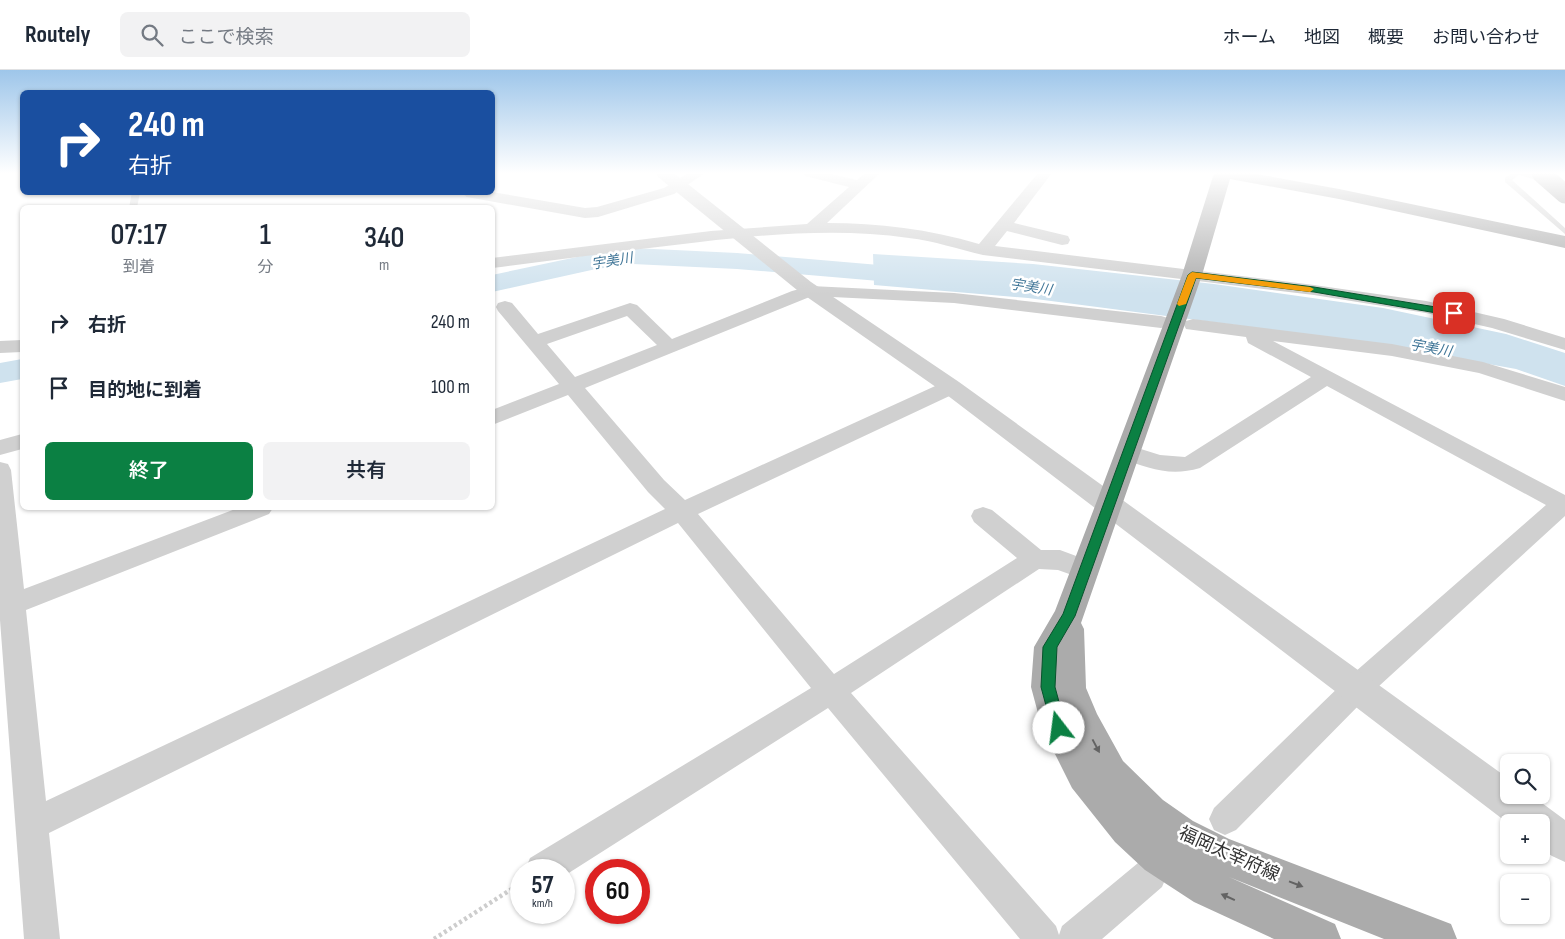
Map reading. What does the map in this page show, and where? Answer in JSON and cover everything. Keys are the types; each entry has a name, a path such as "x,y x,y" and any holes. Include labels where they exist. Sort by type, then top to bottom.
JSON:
{"main road":[{"name":"福岡太宰府線","path":"1212,214 1176,323 1069,616 1050,647 1048,687 1059,728 1085,776 1128,829 1159,856 1208,888 1320,939"},
{"name":"福岡太宰府線","path":"1431,214 1565,242"},
{"name":"福岡太宰府線","path":"1069,616 1069,688 1084,723 1110,773 1150,813 1180,834 1219,854 1436,939"}],"street":[{"path":"715,214 808,288 951,387 1526,814"},
{"path":"811,229 828,214"},
{"path":"984,250 1013,214"},
{"path":"1004,225 1062,240"},
{"path":"495,263 811,229 893,231 941,236 984,250 1314,290 1426,307 1497,323 1565,344"},
{"path":"495,417 798,295 808,288 954,298 1392,350 1483,368 1565,394"},
{"path":"505,307 656,486 682,511 831,691 1044,939"},
{"path":"534,342 630,309 670,347"},
{"path":"1225,819 1357,688 1563,504 1255,340"},
{"path":"0,347 20,346"},
{"path":"1128,452 1171,467 1192,464 1326,377"},
{"path":"32,824 682,511 951,387"},
{"path":"0,448 20,442"},
{"path":"8,485 12,604 42,939"},
{"path":"12,604 257,510"},
{"path":"984,516 1035,559"},
{"path":"560,859 831,691 1035,559 1060,560 1086,570"},
{"path":"1550,832 1565,843"},
{"path":"1075,939 1150,875"}],"lane":[{"path":"1545,214 1565,232"}],"path":[{"path":"434,939 510,890"}],"water":[{"path":"873,254 1033,264 1214,284 1383,308 1506,334 1565,353 1565,386 1516,369 1366,342 1028,298 874,285"}],"waterway":[{"name":"宇美川","path":"495,283 596,261 633,256 737,261 926,277"},
{"name":"宇美川","path":"0,373 20,369"}],"slow traffic":[{"path":"1182,304 1192,275 1310,289"}],"route":[{"path":"1059,728 1048,687 1050,647 1069,616 1192,275 1314,290 1454,313"}]}
